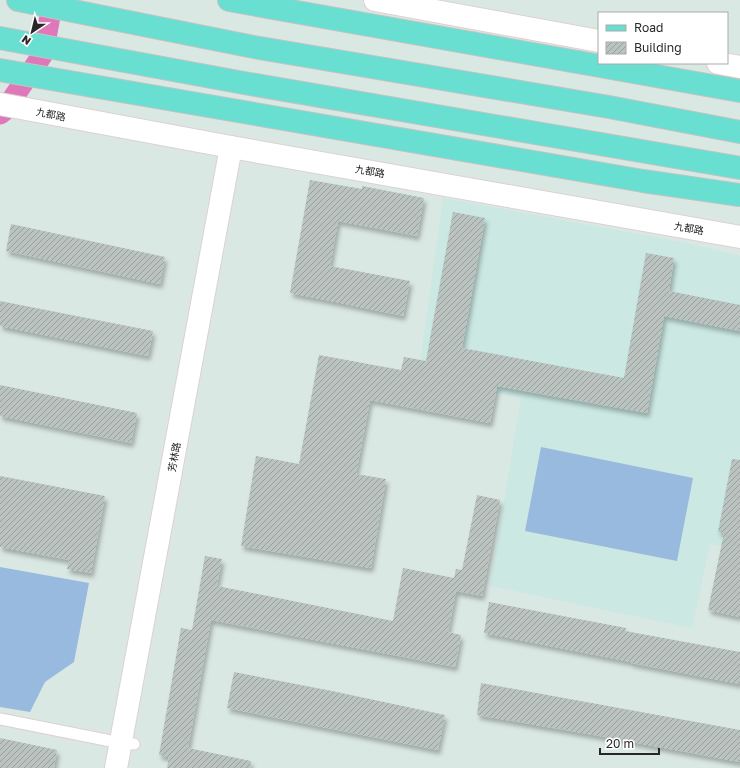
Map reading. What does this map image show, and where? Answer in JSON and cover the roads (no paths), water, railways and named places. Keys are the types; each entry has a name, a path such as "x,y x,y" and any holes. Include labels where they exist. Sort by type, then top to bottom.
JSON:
{"main road":[{"path":"18,0 254,47 740,132"},
{"path":"229,0 740,91"},
{"path":"375,0 598,41"},
{"path":"0,38 244,83 740,168"},
{"path":"724,64 740,67"},
{"path":"0,70 643,181 740,195"},
{"path":"660,77 694,74 740,76"},
{"name":"九都路","path":"0,104 237,148 740,237"},
{"name":"芳林路","path":"130,768 128,744 237,148"},
{"path":"643,181 713,198 740,208"},
{"name":"芳林路","path":"116,768 128,744"}],"lane":[{"path":"0,719 128,744"}],"waterway":[{"path":"0,114 4,111 43,54 53,0"}]}
